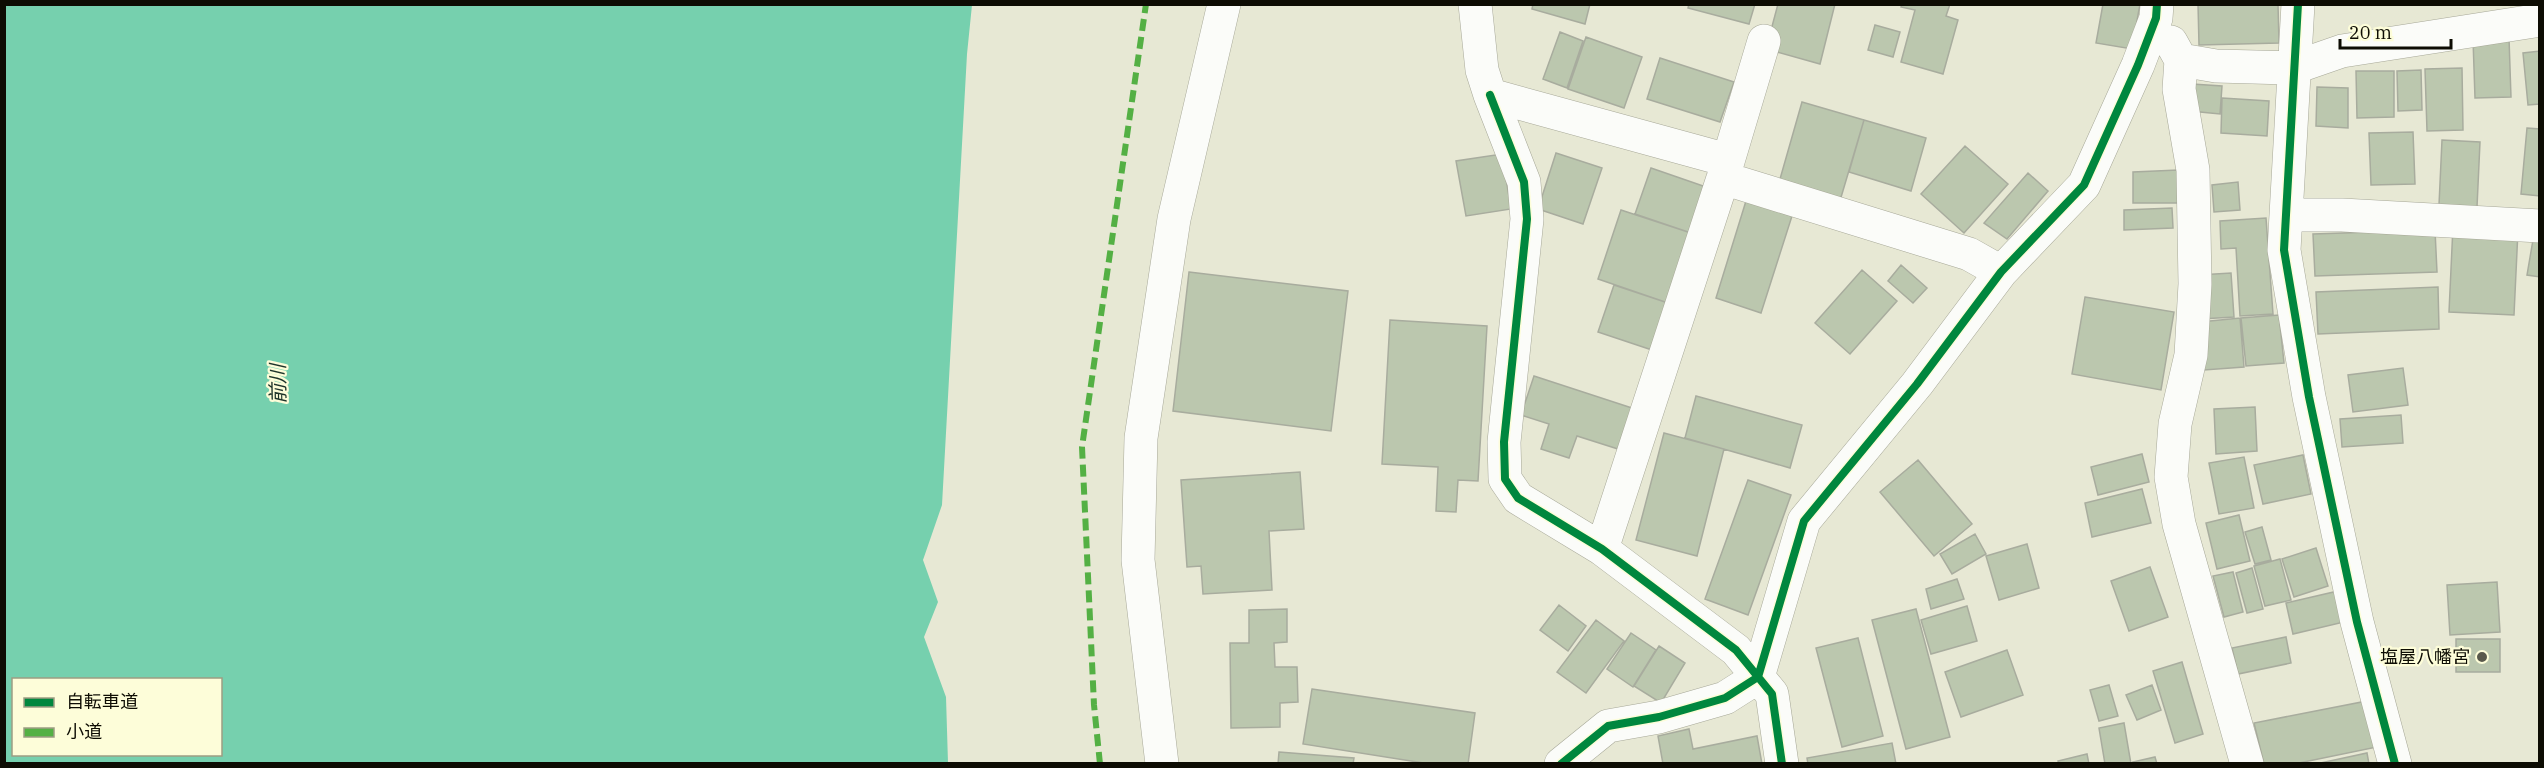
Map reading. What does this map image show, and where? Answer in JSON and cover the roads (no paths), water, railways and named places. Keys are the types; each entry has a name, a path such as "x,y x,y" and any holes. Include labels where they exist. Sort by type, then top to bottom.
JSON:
{"street":[{"path":"1162,764 1138,560 1141,438 1174,219 1224,4"},
{"path":"1475,4 1482,70 1524,182 1527,219 1504,442 1505,479 1518,498 1602,549 1736,650 1772,694 1782,764"},
{"path":"2298,4 2284,250 2309,397 2357,622 2395,764"},
{"path":"2157,11 2181,60 2179,89 2193,170 2194,284 2191,355 2175,424 2171,477 2179,524 2247,764"},
{"path":"1561,764 1608,726 1659,717 1725,698 1758,677 1804,521 1917,384 2001,272 2084,185 2138,65 2157,11"},
{"path":"2181,60 2216,66 2293,68 2342,51 2540,20"},
{"path":"1602,549 1764,41"},
{"path":"1490,95 1725,169 1969,254 2001,272"},
{"path":"2286,215 2342,215 2540,226"}],"water":[{"name":"前川","path":"4,5 972,5 967,54 942,505 923,560 938,602 924,637 946,697 948,763 5,763"}],"place":[{"name":"塩屋八幡宮","path":"2482,657"}]}
